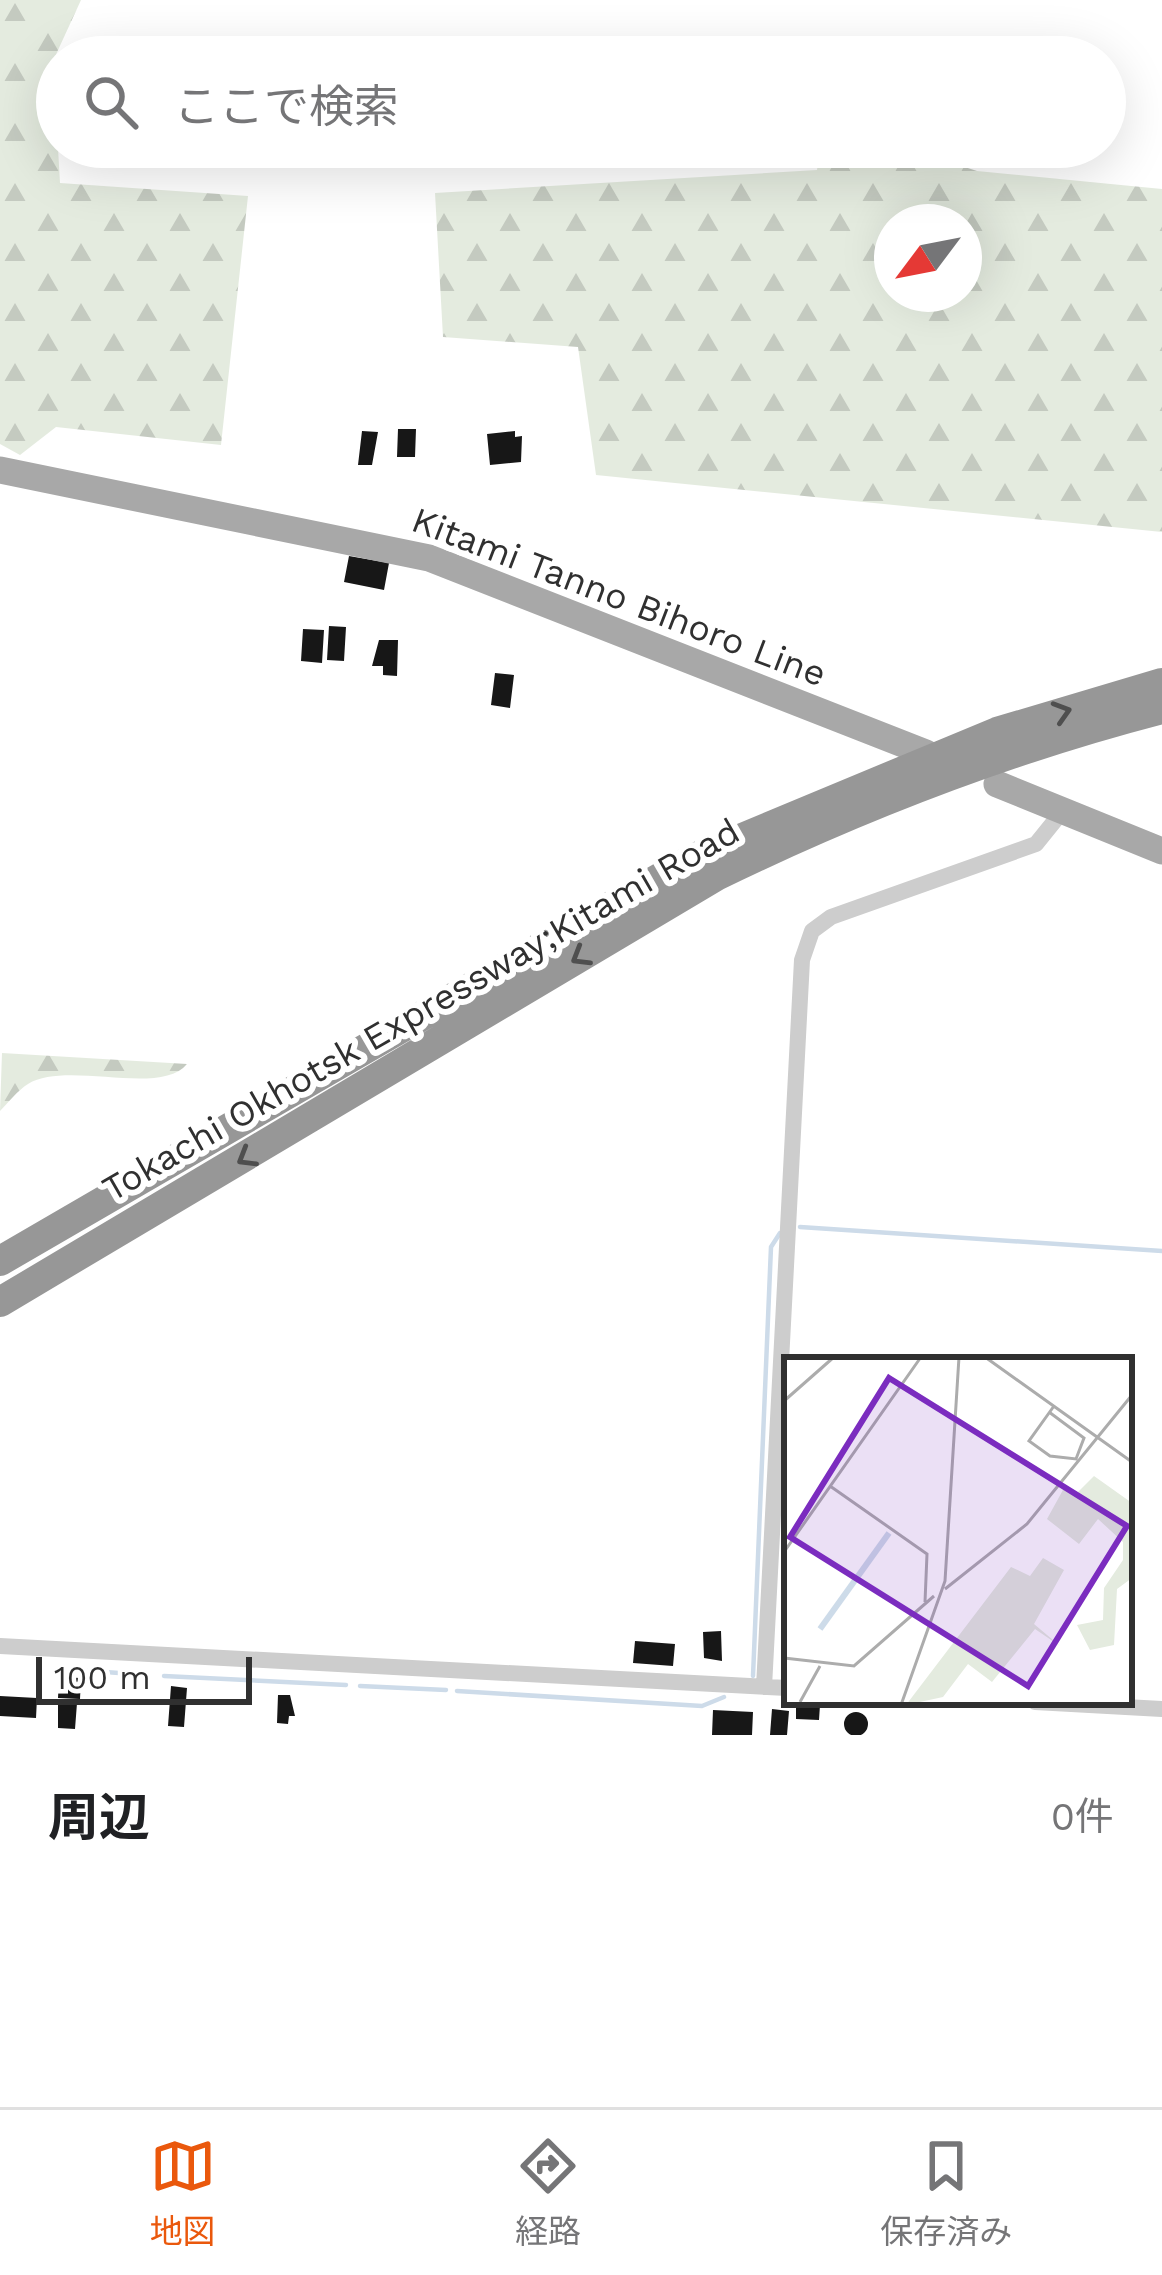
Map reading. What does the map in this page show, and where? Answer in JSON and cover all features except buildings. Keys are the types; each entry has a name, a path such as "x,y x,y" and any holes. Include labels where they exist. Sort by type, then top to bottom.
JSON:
{"highway":[{"name":"Tokachi Okhotsk Expressway;Kitami Road","path":"0,1261 694,858 997,732 1162,683"},
{"name":"Tokachi Okhotsk Expressway;Kitami Road","path":"0,1302 716,876 813,830 1001,755 1162,709"}],"main road":[{"name":"Kitami Tanno Bihoro Line","path":"0,470 428,557 926,753"},
{"path":"998,784 1162,850"}],"street":[{"path":"764,1687 802,960 812,931 832,917 1036,844 1061,813"},
{"path":"0,1646 784,1688"},
{"path":"1089,1705 1162,1709"}],"green space":[{"path":"0,0 81,0 64,36 36,36 36,168 59,168 60,183 248,196 221,445 56,427 20,455 0,444"},
{"path":"817,168 968,168 1162,189 1162,532 596,475 578,347 443,337 435,193"},
{"path":"2,1053 187,1064 156,1078 45,1078 24,1087 0,1111"}],"waterway":[{"path":"800,1227 1162,1251"},
{"path":"753,1676 771,1247 780,1233"},
{"path":"78,1670 146,1675"},
{"path":"164,1676 346,1685"},
{"path":"360,1686 446,1690"},
{"path":"457,1691 702,1706 724,1697"}]}
